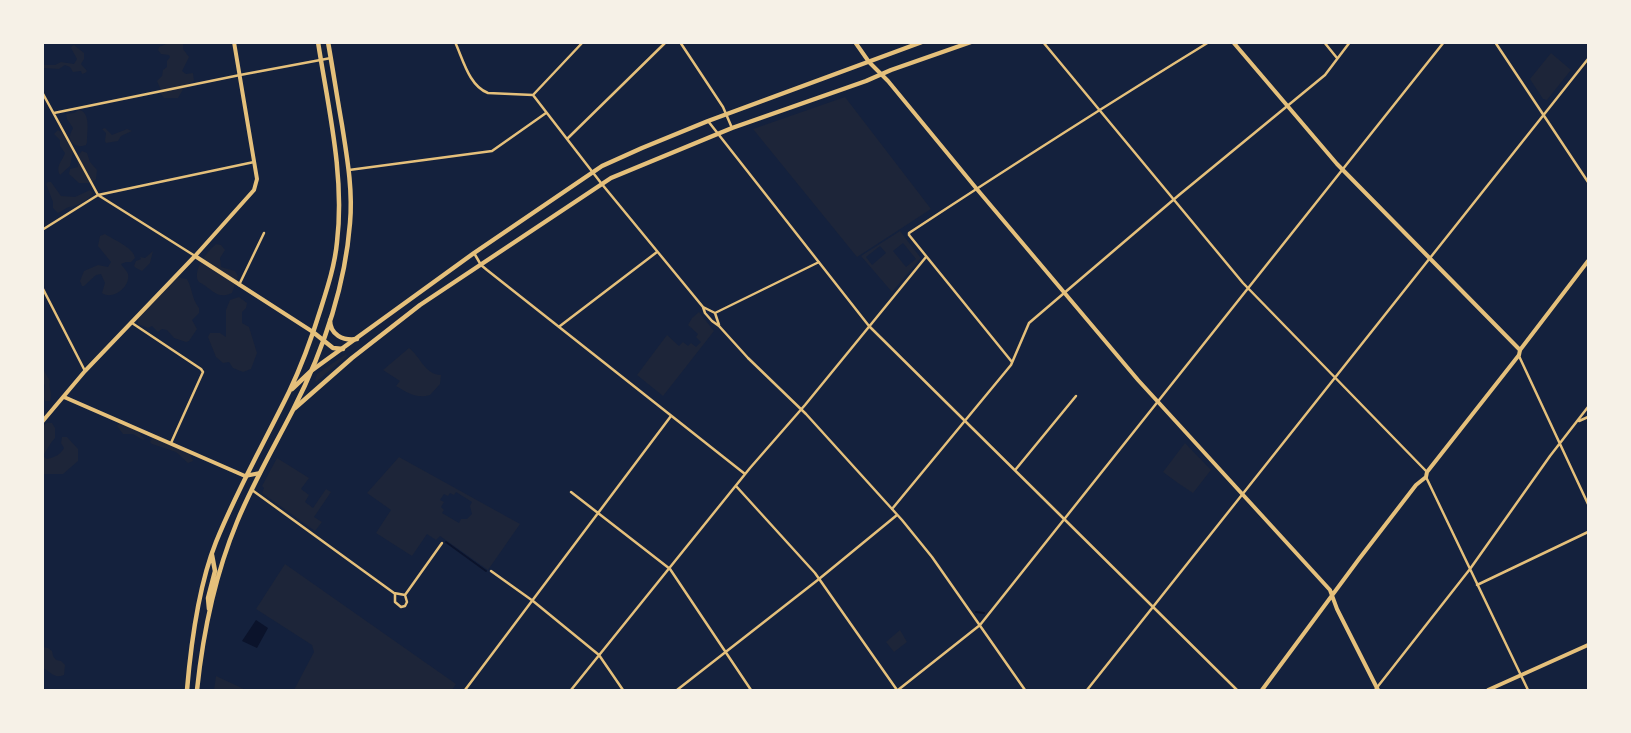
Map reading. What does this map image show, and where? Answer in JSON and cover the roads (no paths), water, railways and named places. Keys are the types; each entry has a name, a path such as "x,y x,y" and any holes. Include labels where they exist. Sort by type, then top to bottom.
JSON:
{"main road":[{"path":"42,422 85,372 195,256 254,190 257,179 234,42"},
{"path":"187,690 200,600 215,544 245,476 288,393 313,332 332,268 339,219 336,155 318,42"},
{"path":"197,690 202,650 225,555 252,490 293,410 310,371 331,314 342,273 350,222 351,202 349,170 328,42"},
{"path":"855,42 869,62 882,74 1157,402 1327,586 1377,690"},
{"path":"288,393 310,371 474,253 593,172 642,148 708,121 922,42"},
{"path":"293,410 330,377 401,320 601,183 732,128 970,42"},
{"path":"1232,42 1286,107 1343,170 1520,353"},
{"path":"195,256 313,332 333,348 343,349"},
{"path":"1262,690 1416,486 1426,477 1427,472 1520,353 1588,261"},
{"path":"331,314 330,322 335,334 345,340 356,339"},
{"path":"64,397 237,473 245,476 260,473"},
{"path":"210,612 208,598 215,571 212,555"},
{"path":"1488,690 1588,645"}],"street":[{"path":"455,42 473,81 483,91 488,93 533,94 583,42"},
{"path":"567,139 666,42"},
{"path":"680,42 722,107 732,128"},
{"path":"1043,42 1248,289 1427,472"},
{"path":"1012,362 926,257 909,233 1099,109 1209,42"},
{"path":"1324,42 1337,58"},
{"path":"892,509 1012,362 1028,323 1325,75 1350,42"},
{"path":"736,486 819,579 897,690 980,625 1444,42"},
{"path":"1495,42 1544,113 1588,182"},
{"path":"54,114 331,58"},
{"path":"1088,690 1588,59"},
{"path":"42,92 98,195 195,256"},
{"path":"533,94 601,183 686,288 703,307 715,313 719,326"},
{"path":"349,170 492,151 546,112"},
{"path":"708,121 869,326 1237,690"},
{"path":"42,230 98,195 254,162"},
{"path":"239,284 264,233"},
{"path":"560,326 657,252"},
{"path":"474,253 481,265 745,474"},
{"path":"571,690 745,474 926,257"},
{"path":"715,313 819,262"},
{"path":"42,287 85,372"},
{"path":"703,307 705,314 719,326 800,410 892,509 932,557 1025,690"},
{"path":"131,322 203,372 170,444"},
{"path":"1520,353 1588,504"},
{"path":"1016,470 1076,396"},
{"path":"1377,690 1470,569 1588,407"},
{"path":"465,690 671,416"},
{"path":"1578,422 1588,417"},
{"path":"1426,477 1528,690"},
{"path":"252,490 395,594 405,595"},
{"path":"571,492 670,569 751,690"},
{"path":"677,690 819,579 897,515"},
{"path":"1477,585 1588,532"},
{"path":"405,595 442,543"},
{"path":"491,571 533,601 599,655 623,690"},
{"path":"395,594 395,602 401,607 405,606 407,602 405,595"}],"waterway":[{"path":"446,542 486,571"},
{"path":"976,612 984,613"}]}
